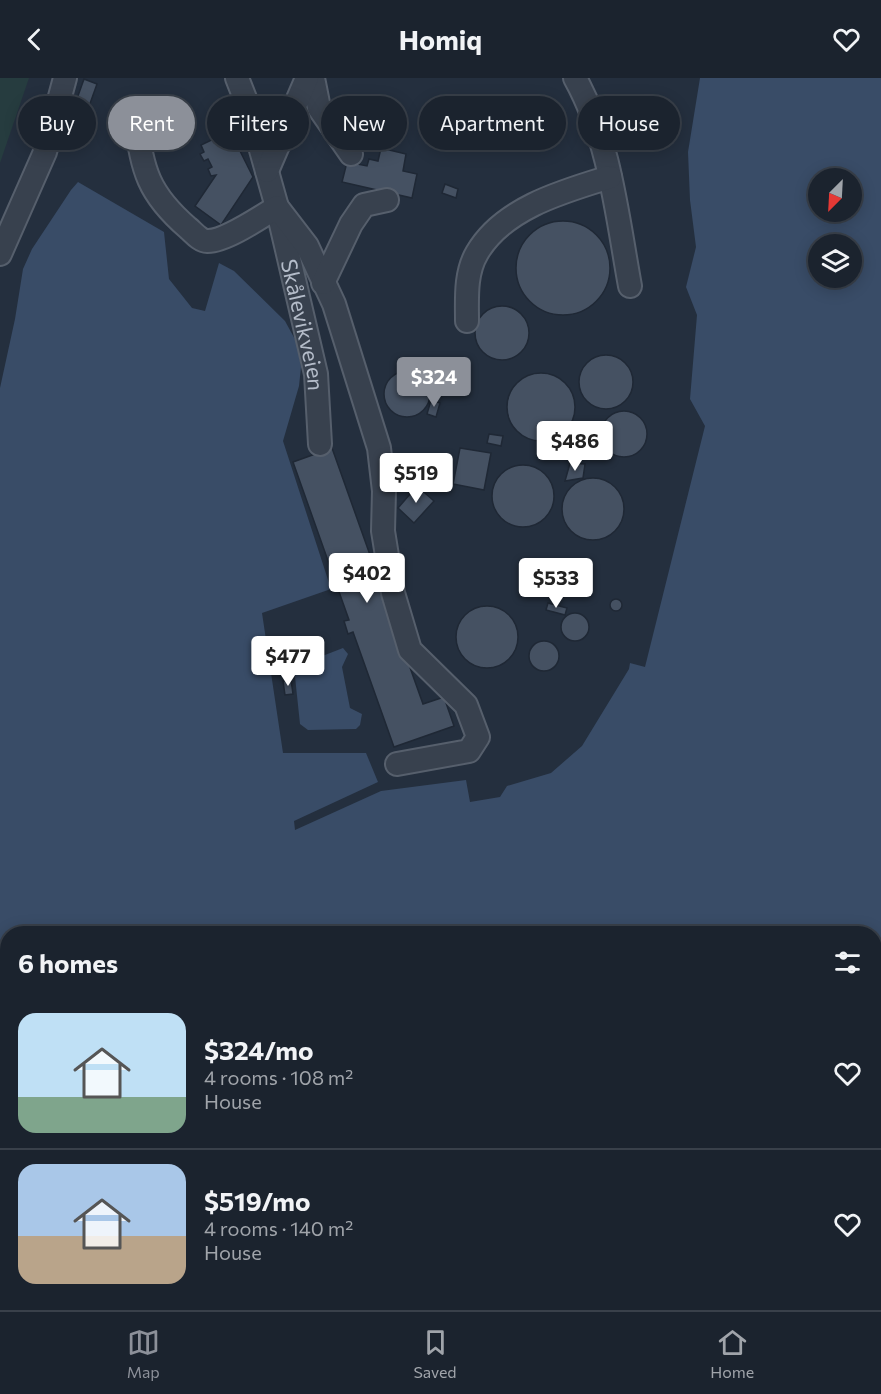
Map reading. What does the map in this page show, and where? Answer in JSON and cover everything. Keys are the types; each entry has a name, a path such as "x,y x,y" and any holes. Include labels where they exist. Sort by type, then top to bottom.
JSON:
{"lane":[{"path":"0,254 45,152 65,78"},
{"name":"Skålevikveien","path":"237,78 250,111 277,207 316,374 320,444"},
{"path":"267,171 308,78"},
{"path":"313,78 319,108 351,154"},
{"path":"575,78 592,109 610,177 630,286"},
{"path":"140,150 144,171 152,186 176,217 202,240 208,242 223,238 277,207"},
{"path":"467,321 467,284 476,253 498,228 532,205 610,177"},
{"name":"Skålevikveien","path":"323,283 351,224 364,205 387,200"},
{"name":"Skålevikveien","path":"277,207 307,246 334,304 379,448 384,491 383,531 393,593 410,650 466,705 478,737 469,751 397,764"}],"green space":[{"path":"0,78 29,78 23,96 18,96 18,110 0,163"}],"water":[{"path":"700,78 881,78 881,926 0,926 0,388 23,269 32,249 78,182 164,232 169,279 192,308 205,311 219,263 234,271 285,321 297,343 301,367 299,386 283,441 331,589 262,613 283,753 366,753 378,782 294,821 295,830 381,791 466,780 470,802 500,797 507,786 551,773 582,746 629,669 630,663 645,667 705,426 690,399 697,315 686,287 696,247 690,200 688,152"},
{"path":"343,648 348,654 342,667 350,708 362,714 360,725 356,729 308,730 300,724 294,667"}],"building":[{"path":"84,79 97,84 93,96 78,96"},
{"path":"207,142 207,150 240,150 253,177 221,225 195,206 216,175 211,176 208,169 212,167 208,159 204,161 200,154 204,152 201,145"},
{"path":"381,150 406,154 403,171 417,174 412,198 342,182 347,162 367,166 369,159 378,161"},
{"path":"445,184 458,189 456,198 442,193"},
{"path":"563,221 581,225 596,235 606,250 610,268 606,286 596,301 581,311 563,315 545,311 530,301 520,286 516,268 520,250 530,235 545,225"},
{"path":"497,306 507,306 517,310 525,318 529,333 525,348 517,356 507,360 497,360 487,356 479,348 475,338 475,328 479,318 487,310"},
{"path":"606,355 616,357 625,363 631,372 633,382 631,392 625,401 616,407 606,409 596,407 587,401 581,392 579,382 581,372 587,363 596,357"},
{"path":"407,371 423,378 430,394 423,410 407,417 391,410 384,394 391,378"},
{"path":"541,373 554,376 565,383 572,394 575,407 572,420 565,431 554,438 541,441 528,438 517,431 510,420 507,407 510,394 517,383 528,376"},
{"path":"431,400 440,403 436,417 427,414"},
{"path":"624,411 640,418 647,434 640,450 624,457 608,450 601,434 608,418"},
{"path":"489,434 503,436 501,446 487,443"},
{"path":"332,448 423,704 444,697 454,726 394,747 353,632 348,634 344,621 349,620 293,462"},
{"path":"460,448 491,453 484,490 453,484"},
{"path":"570,463 585,464 583,478 565,481"},
{"path":"523,465 535,467 545,474 552,484 554,496 552,508 545,518 535,525 523,527 511,525 501,518 494,508 492,496 494,484 501,474 511,467"},
{"path":"593,478 605,480 615,487 622,497 624,509 622,521 615,531 605,538 593,540 581,538 571,531 564,521 562,509 564,497 571,487 581,480"},
{"path":"417,486 434,501 414,523 398,508"},
{"path":"618,599 621,600 621,610 614,611 611,610 610,603 611,600"},
{"path":"548,603 567,608 565,615 546,610"},
{"path":"487,606 499,608 509,615 516,625 518,637 516,649 509,659 499,666 487,668 475,666 465,659 458,649 456,637 458,625 465,615 475,608"},
{"path":"575,613 585,617 589,627 585,637 575,641 565,637 561,627 565,617"},
{"path":"544,641 555,645 559,656 555,667 544,671 533,667 529,656 533,645"},
{"path":"291,680 293,694 285,695 283,681"}]}
